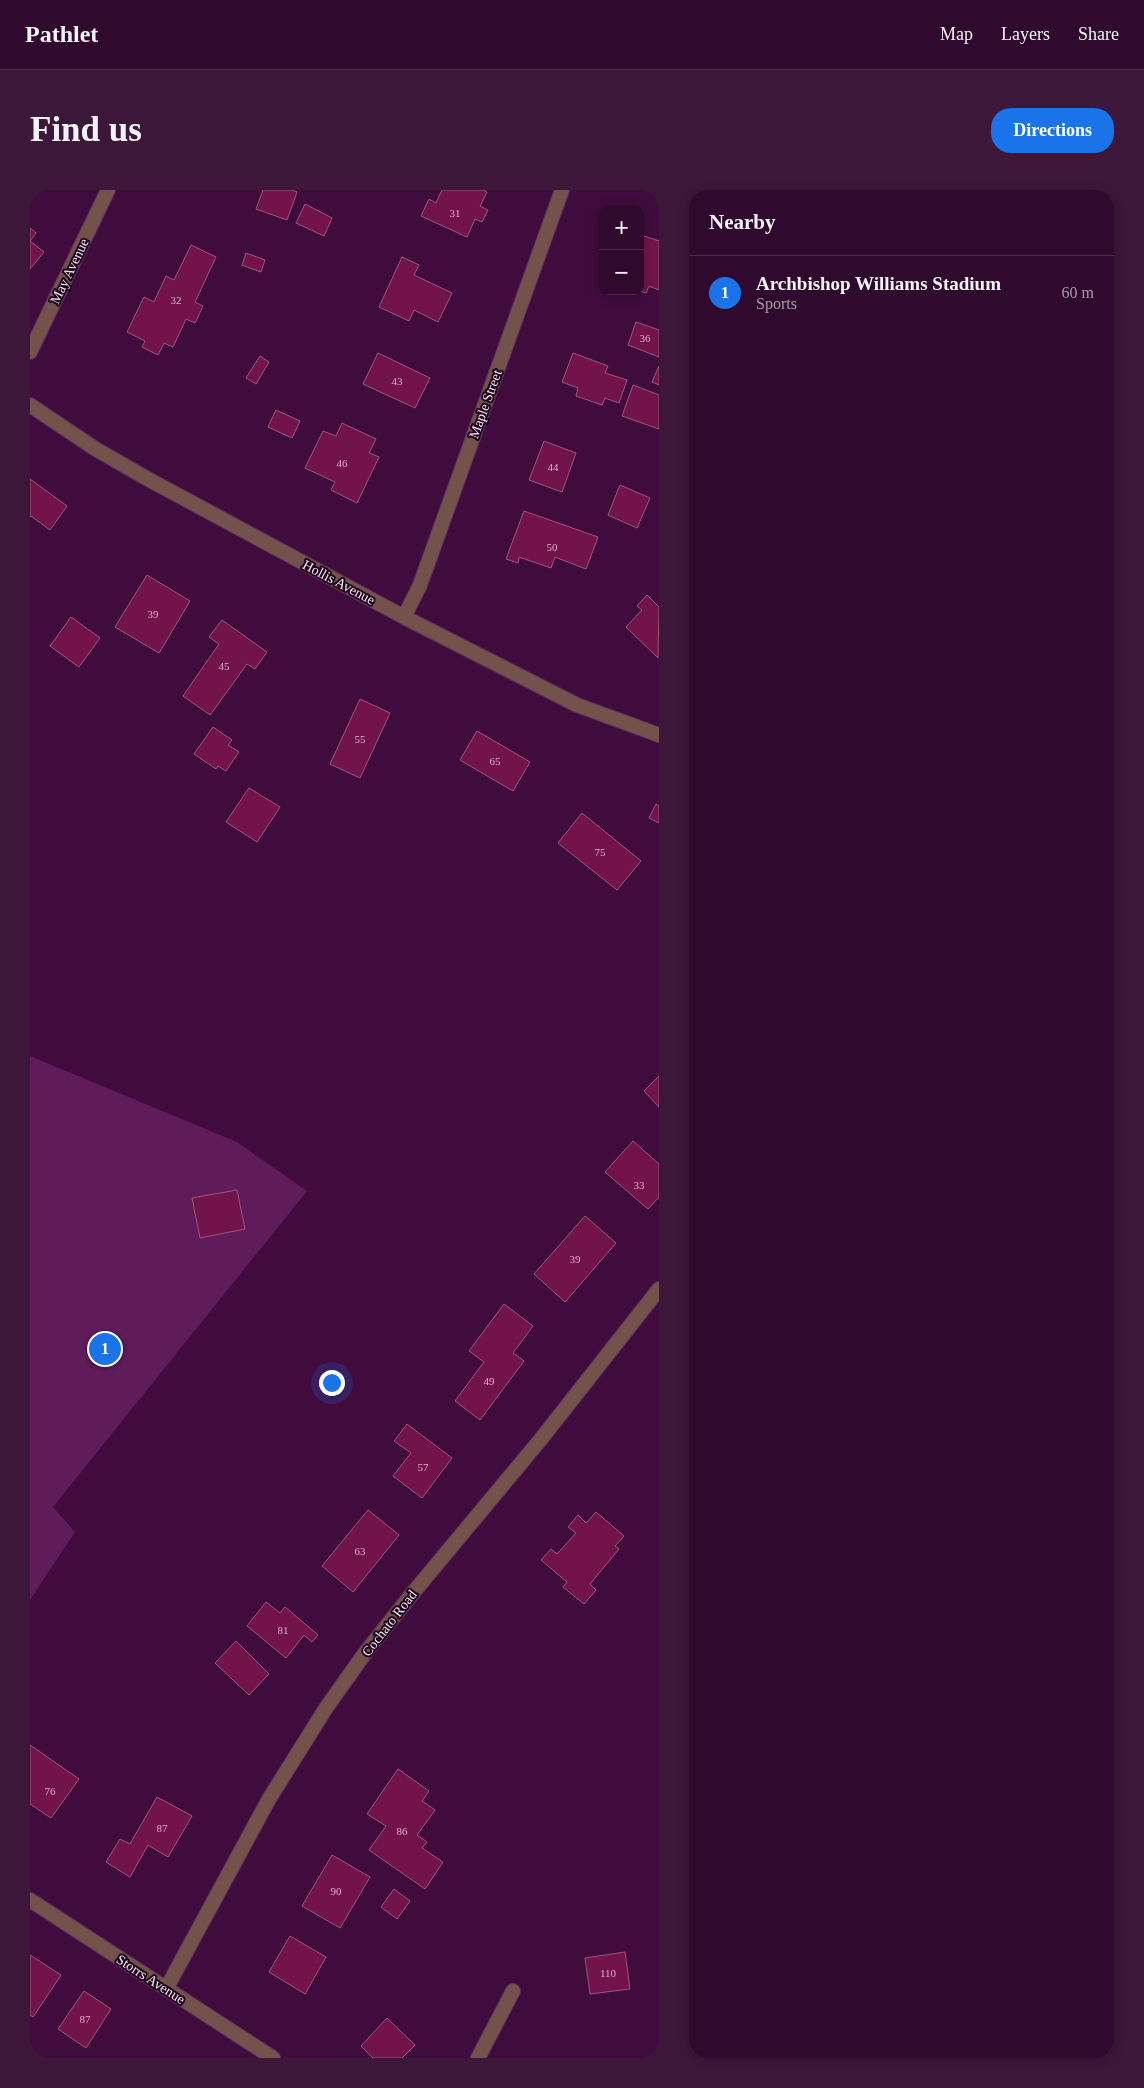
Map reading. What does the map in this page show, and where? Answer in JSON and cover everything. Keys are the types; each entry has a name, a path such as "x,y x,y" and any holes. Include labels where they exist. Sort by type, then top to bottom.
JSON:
{"street":[{"name":"May Avenue","path":"30,352 108,190"},
{"name":"Maple Street","path":"404,617 423,575 562,190"},
{"name":"Hollis Avenue","path":"30,405 94,448 146,478 404,617 577,706 659,735"},
{"name":"Cochato Road","path":"166,1989 269,1799 326,1708 365,1653 541,1439 659,1289"},
{"name":"Storrs Avenue","path":"30,1900 273,2058"},
{"path":"478,2058 513,1991"}],"shaded area":[{"path":"30,1056 237,1142 307,1191 53,1507 75,1532 30,1600"}],"building":[{"path":"263,190 292,190 297,192 287,220 256,209"},
{"path":"442,190 483,190 487,192 480,206 488,210 482,222 475,219 467,237 421,216 429,199 436,203"},
{"path":"305,204 332,218 324,236 296,223"},
{"path":"30,228 36,233 30,241"},
{"path":"644,236 659,241 659,290 649,286 646,293 644,292"},
{"path":"30,241 44,252 30,269"},
{"path":"191,245 216,257 195,302 203,306 195,323 186,319 173,347 164,343 158,355 142,347 145,341 127,332 144,297 154,302 166,276 174,280"},
{"path":"246,253 265,260 261,272 242,265"},
{"path":"402,257 419,265 414,275 452,293 438,322 414,310 409,321 379,307"},
{"path":"636,322 659,330 659,357 628,345"},
{"path":"378,353 430,378 415,408 363,384"},
{"path":"573,353 608,366 605,373 627,380 619,403 605,398 602,405 576,396 578,388 562,382"},
{"path":"260,356 269,362 256,384 246,378"},
{"path":"659,366 659,385 652,382"},
{"path":"633,385 659,395 659,429 622,416"},
{"path":"276,410 300,421 292,438 268,427"},
{"path":"342,423 376,439 369,453 379,457 357,503 331,490 335,482 305,468 323,431 336,436"},
{"path":"544,441 576,453 562,492 529,480"},
{"path":"30,479 67,506 50,530 30,517"},
{"path":"620,485 650,498 637,528 608,515"},
{"path":"524,511 598,537 586,569 555,557 551,568 519,557 518,563 506,559"},
{"path":"147,575 190,601 159,653 115,627"},
{"path":"647,595 659,607 658,658 626,627 642,610 637,606"},
{"path":"71,617 100,638 79,667 50,646"},
{"path":"222,620 267,652 255,669 247,664 210,715 183,696 219,644 209,637"},
{"path":"360,699 390,713 360,778 330,764"},
{"path":"213,727 232,740 228,745 239,752 226,771 218,766 216,769 194,754"},
{"path":"477,731 530,762 513,791 460,760"},
{"path":"249,788 280,807 257,842 226,822"},
{"path":"656,804 659,806 659,823 649,818"},
{"path":"582,813 641,861 617,890 558,843"},
{"path":"659,1076 659,1107 644,1091"},
{"path":"633,1141 659,1164 659,1197 648,1209 605,1172"},
{"path":"237,1190 245,1229 200,1238 192,1198"},
{"path":"585,1216 616,1243 565,1302 534,1274"},
{"path":"504,1304 533,1326 513,1353 524,1361 480,1420 455,1401 484,1362 469,1351"},
{"path":"407,1424 452,1458 422,1498 393,1476 411,1453 394,1441"},
{"path":"368,1510 399,1535 353,1592 322,1566"},
{"path":"596,1512 624,1536 615,1546 619,1549 590,1584 596,1590 584,1604 563,1587 567,1582 541,1560 551,1549 557,1554 576,1533 568,1527 578,1515 586,1523"},
{"path":"266,1602 280,1613 285,1607 318,1635 312,1642 304,1635 286,1658 247,1626"},
{"path":"236,1641 269,1674 249,1695 215,1663"},
{"path":"30,1745 79,1779 51,1818 30,1804"},
{"path":"398,1769 429,1791 422,1801 435,1810 417,1835 427,1842 422,1848 443,1862 425,1889 369,1850 386,1826 367,1814"},
{"path":"157,1797 192,1816 168,1857 148,1845 130,1877 106,1862 120,1839 130,1844"},
{"path":"332,1855 370,1877 340,1928 302,1906"},
{"path":"394,1889 410,1901 397,1919 381,1907"},
{"path":"290,1936 326,1957 305,1994 269,1972"},
{"path":"625,1952 630,1989 590,1994 585,1958"},
{"path":"30,1955 61,1975 33,2017 30,2015"},
{"path":"84,1991 111,2009 86,2048 58,2029"},
{"path":"387,2018 415,2045 402,2058 373,2058 361,2046"}],"place":[{"name":"Archbishop Williams Stadium","path":"105,1349"}]}
